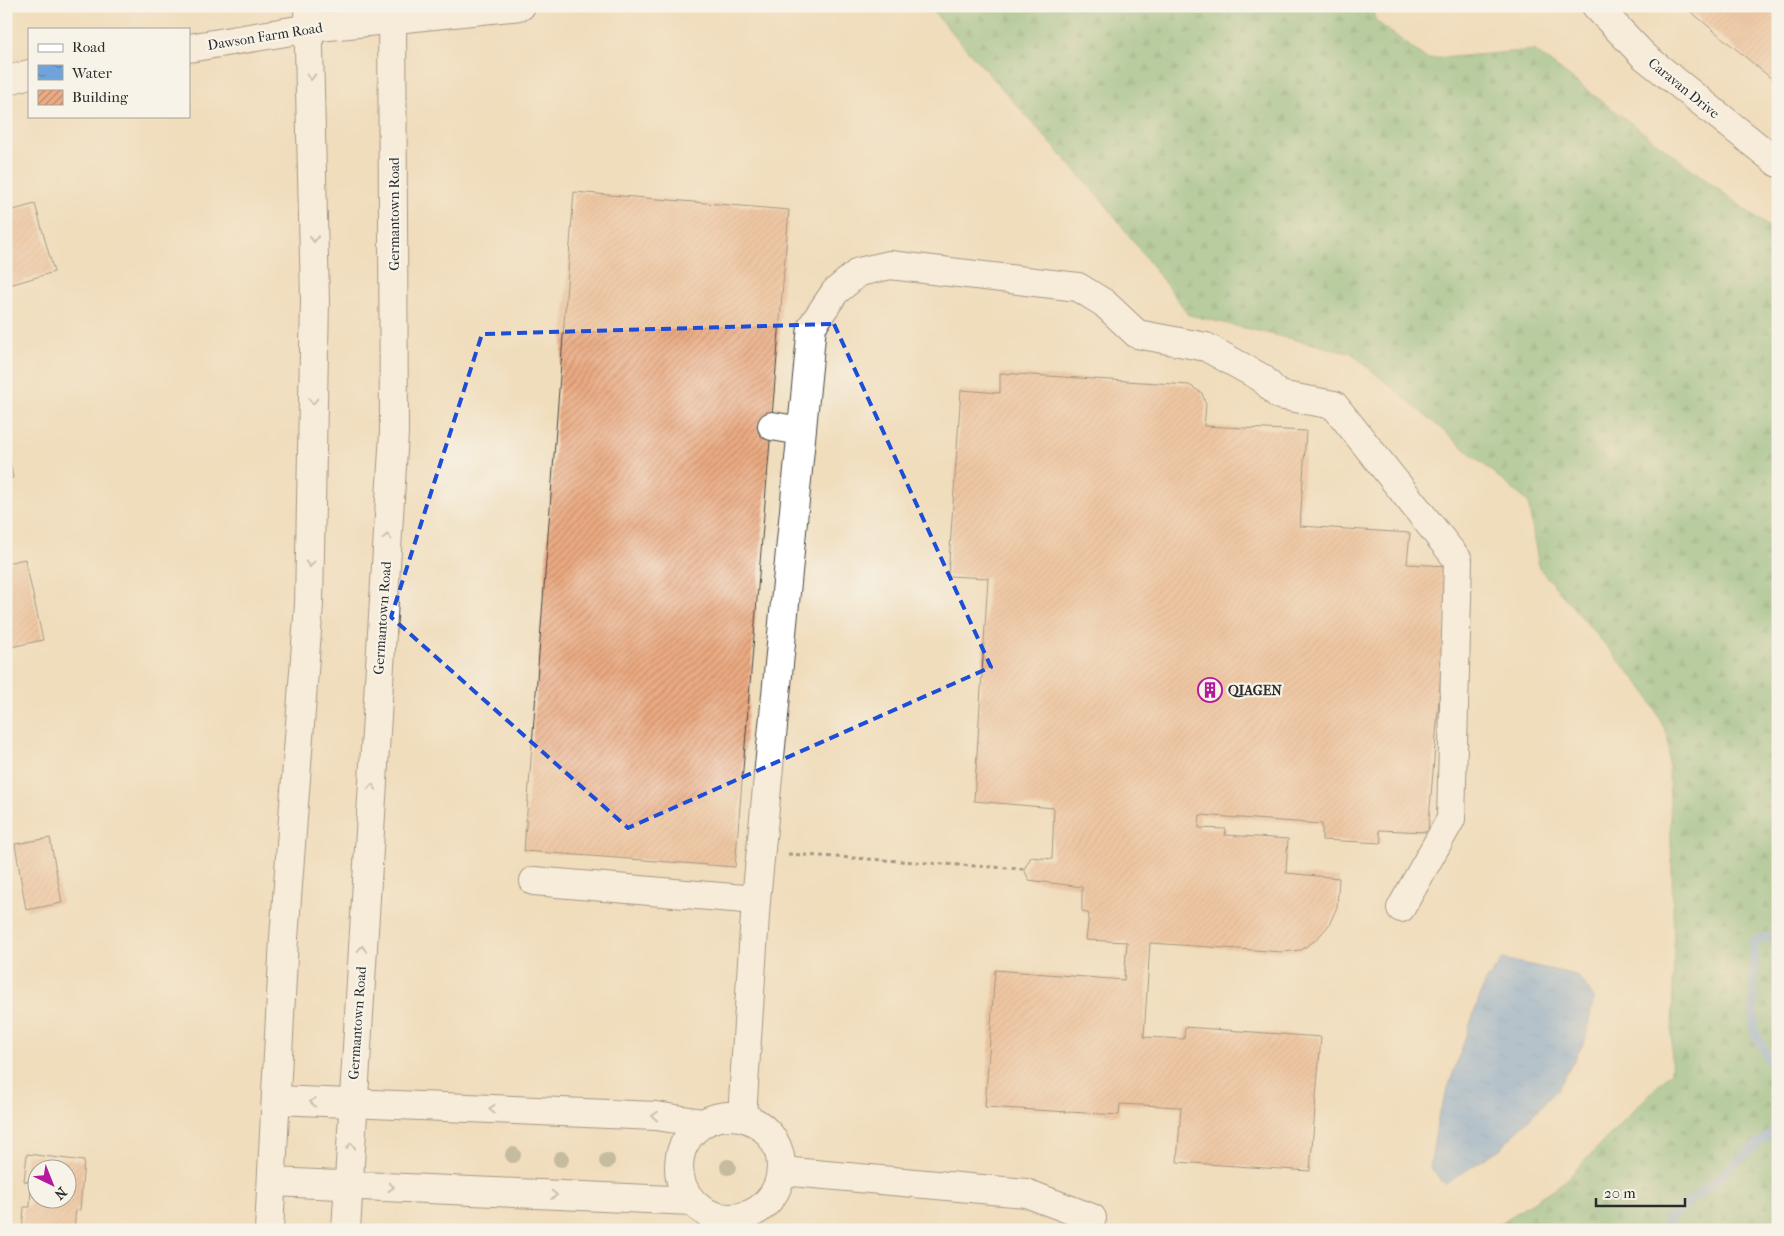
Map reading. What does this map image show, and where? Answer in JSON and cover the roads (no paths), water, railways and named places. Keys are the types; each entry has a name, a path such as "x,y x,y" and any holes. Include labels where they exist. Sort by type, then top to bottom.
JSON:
{"main road":[{"name":"Dawson Farm Road","path":"190,48 309,17 521,6"},
{"name":"Caravan Drive","path":"1596,6 1644,56 1778,163"},
{"name":"Germantown Road","path":"346,1230 350,1185 352,1104 394,433 393,13"},
{"path":"269,1230 273,1182 284,938 309,604 315,300 309,17"},
{"path":"742,1116 756,900 812,326 835,292 859,272 890,265 1078,287 1104,303 1137,334 1206,347 1262,378 1279,395 1334,405 1458,560 1450,819 1401,908"},
{"path":"772,426 801,431"},
{"path":"534,881 756,900"},
{"path":"277,1100 656,1116 703,1123"},
{"path":"742,1116 756,1122 776,1142 782,1170 774,1192 758,1210 728,1224 692,1201 682,1186 679,1169 681,1151 690,1135 703,1123 715,1118 742,1116"},
{"path":"782,1170 1026,1193 1092,1218"},
{"path":"273,1182 692,1201"}],"water":[{"path":"1503,959 1577,975 1594,997 1585,1041 1558,1089 1500,1149 1445,1184 1430,1168 1438,1117 1484,984"}],"waterway":[{"path":"1778,934 1754,941 1754,1031 1778,1076"},
{"path":"1666,1230 1668,1220 1778,1127"}],"place":[{"name":"QIAGEN","path":"1210,690"}]}
